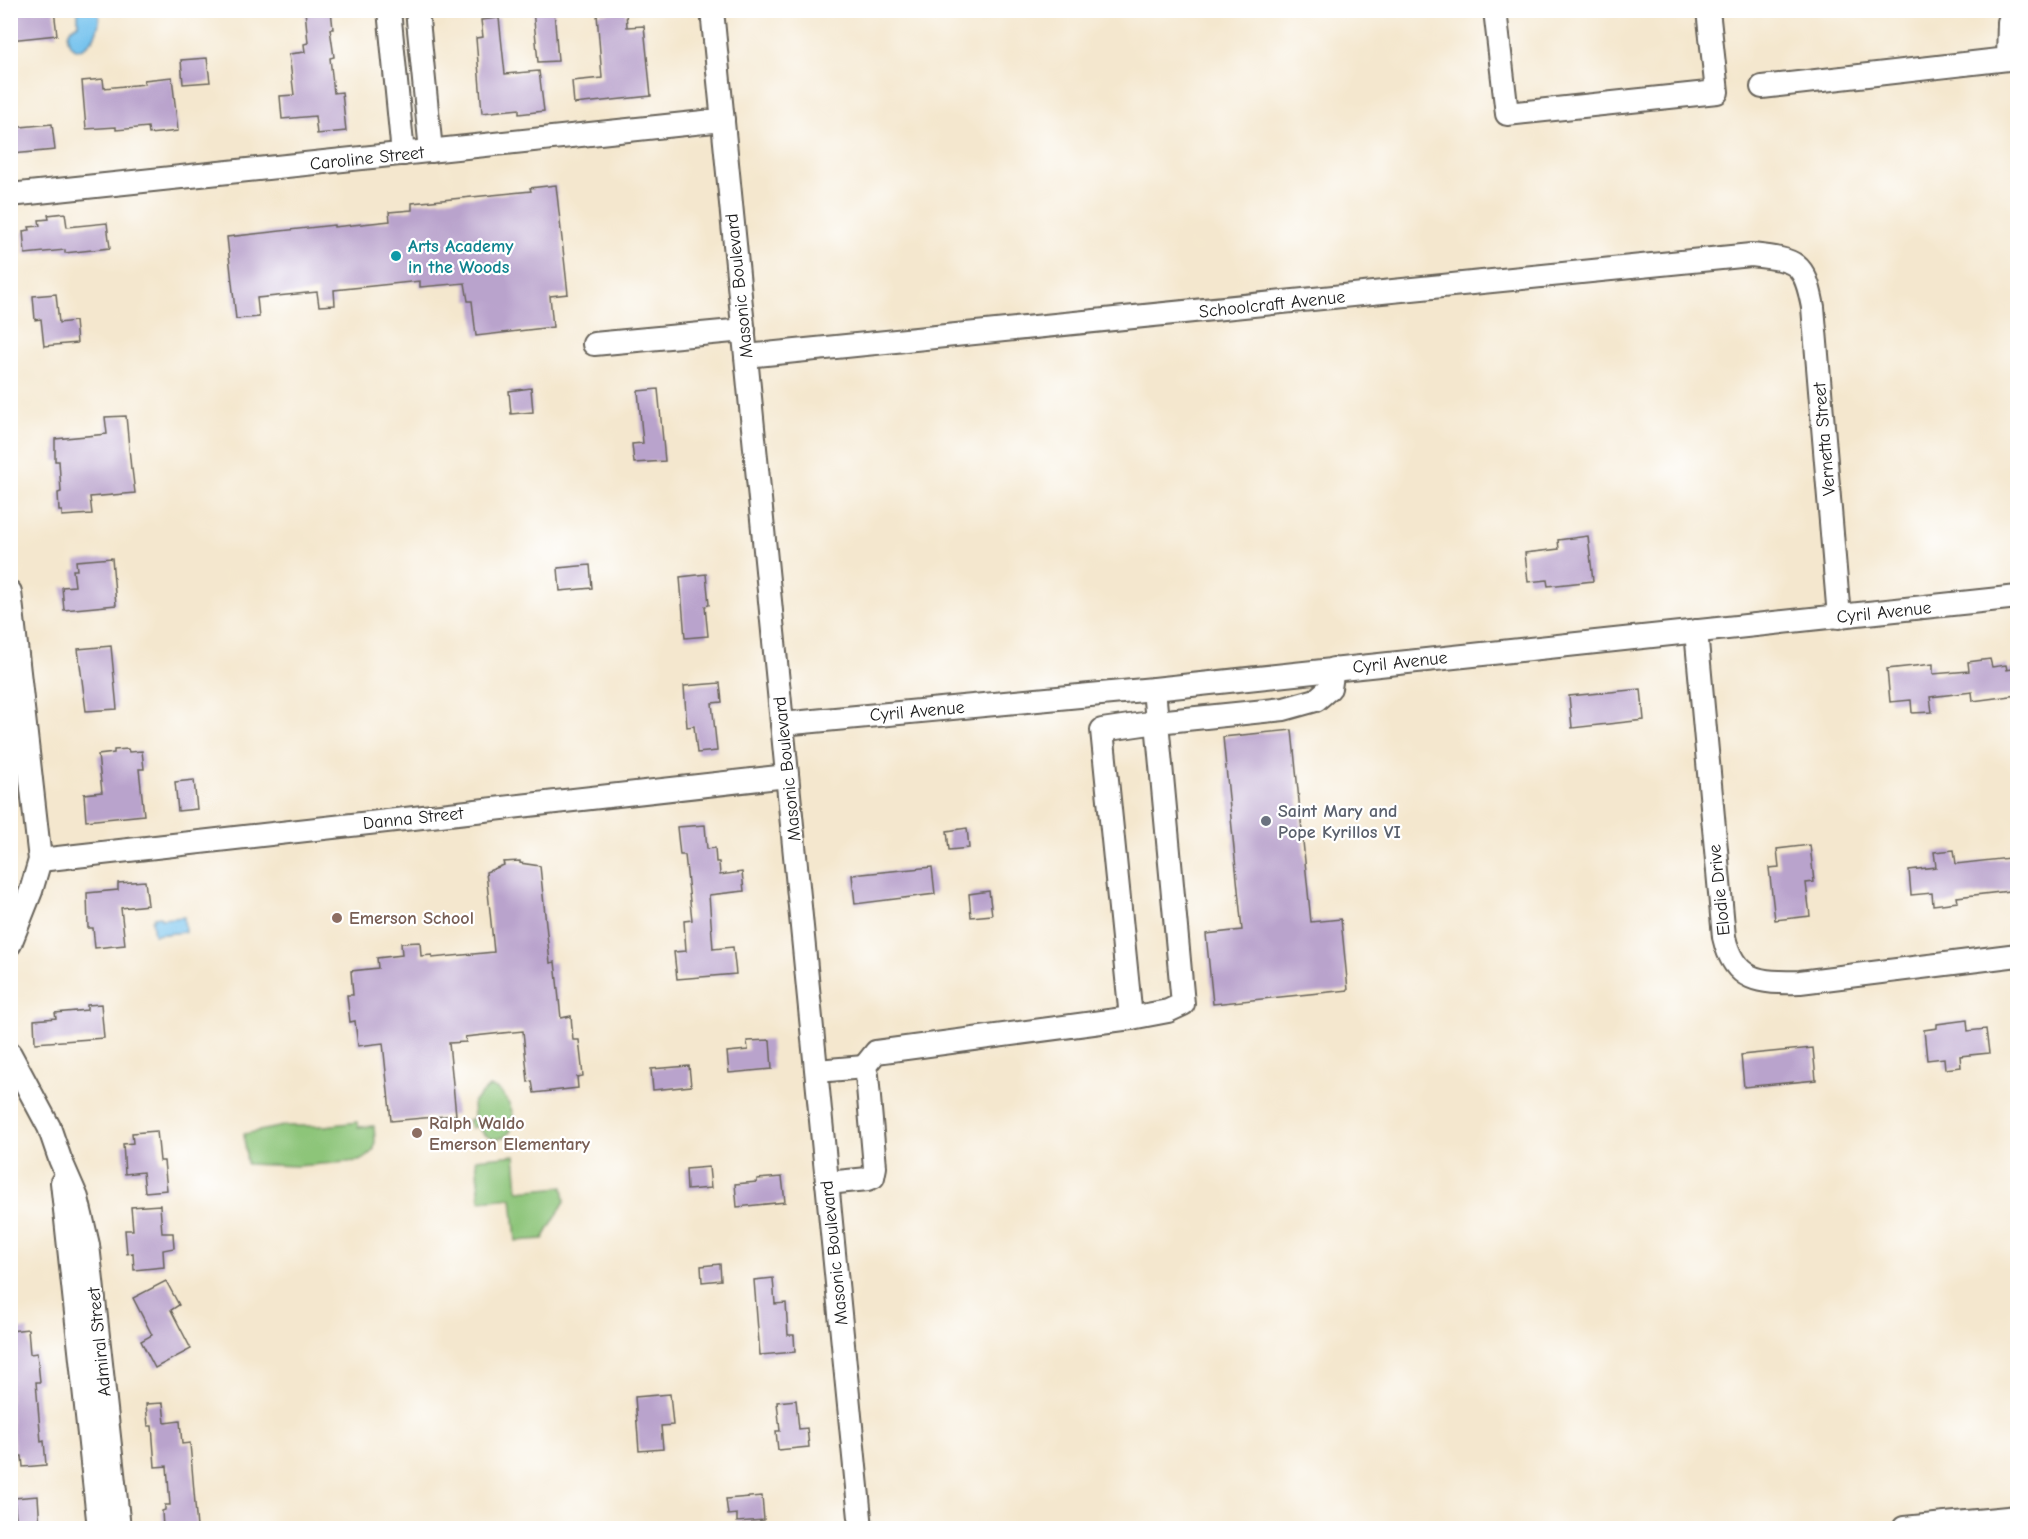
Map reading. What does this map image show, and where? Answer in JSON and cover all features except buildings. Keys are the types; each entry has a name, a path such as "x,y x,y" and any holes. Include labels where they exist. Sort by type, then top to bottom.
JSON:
{"street":[{"path":"389,10 403,154"},
{"path":"417,10 431,151"},
{"name":"Masonic Boulevard","path":"712,10 861,1528"},
{"path":"1495,10 1507,114 1718,92 1708,10"},
{"path":"1762,87 2013,59 2009,22 2014,10"},
{"name":"Caroline Street","path":"10,195 723,120"},
{"name":"Schoolcraft Avenue","path":"746,356 1751,255 1784,259 1797,265"},
{"name":"Vernetta Street","path":"1797,265 1805,275 1813,307 1839,617"},
{"path":"594,345 744,330"},
{"path":"10,592 40,860 31,891 10,944"},
{"name":"Cyril Avenue","path":"782,724 1154,689 2018,597"},
{"name":"Elodie Drive","path":"1696,631 1724,937 1727,951 1740,971 1754,980 1774,983 1800,982 2018,955"},
{"path":"1131,1018 1102,730 1284,709 1316,699 1330,688 1333,669"},
{"path":"817,1071 864,1067 876,1052 1131,1018 1168,1011 1183,1004 1154,689"},
{"name":"Danna Street","path":"40,860 787,776"},
{"name":"Admiral Street","path":"10,1054 49,1126 60,1160 77,1198 88,1245 119,1528"},
{"path":"827,1183 873,1177 875,1167 867,1075 864,1067"},
{"name":"Admiral Street","path":"60,1160 66,1238 99,1528"},
{"path":"1904,1528 2018,1517"}],"green space":[{"path":"489,1087 504,1095 513,1119 510,1132 495,1139 487,1136 477,1126 471,1128 468,1120 474,1118 473,1102"},
{"path":"357,1122 358,1127 374,1126 375,1138 373,1151 359,1161 297,1166 247,1164 244,1134 284,1126 325,1126"},
{"path":"515,1155 518,1191 563,1187 565,1201 543,1239 516,1241 512,1198 480,1201 476,1159"}],"water":[{"path":"78,11 98,11 99,21 93,38 82,48 76,49 71,46 68,33 78,24"},
{"path":"160,916 161,919 184,917 185,932 154,935 152,920"}],"place":[{"name":"Arts Academy in the Woods","path":"396,256"},
{"name":"Saint Mary and Pope Kyrillos VI","path":"1266,821"},
{"name":"Emerson School","path":"337,918"},
{"name":"Ralph Waldo Emerson Elementary","path":"417,1133"}]}
